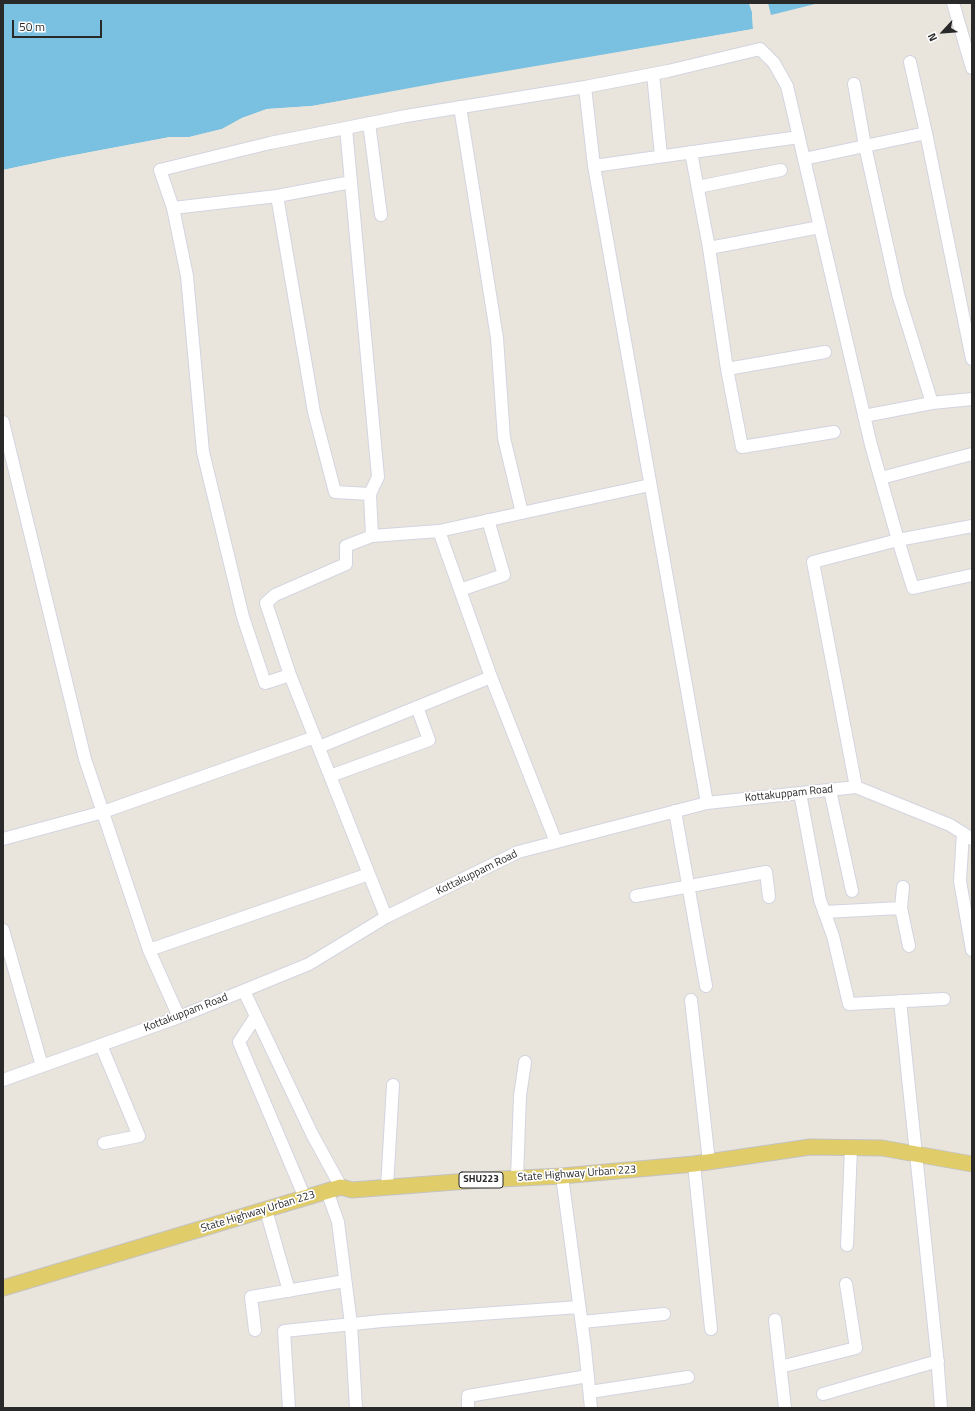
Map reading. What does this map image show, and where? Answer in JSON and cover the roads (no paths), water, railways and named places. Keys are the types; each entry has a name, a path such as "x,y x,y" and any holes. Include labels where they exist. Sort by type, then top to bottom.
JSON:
{"main road":[{"name":"State Highway Urban 223","path":"3,1288 334,1189 352,1190 562,1176 694,1164 810,1148 882,1148 972,1164"}],"street":[{"path":"953,3 972,68"},
{"path":"290,675 265,683 241,610 203,452 187,276 172,208 160,170 270,143 369,123 585,87 653,74 760,49 774,63 787,86 864,416 898,540 913,588 972,575"},
{"path":"910,62 972,359"},
{"path":"653,74 661,156"},
{"path":"854,84 865,146 898,294 932,403"},
{"path":"585,87 594,166 707,803"},
{"path":"460,107 497,338 504,438 522,513"},
{"path":"369,123 381,215"},
{"path":"346,128 378,477 370,494 372,536"},
{"path":"804,160 926,133"},
{"path":"594,166 799,136"},
{"path":"691,152 709,248 727,369 742,447 834,432"},
{"path":"698,187 780,170"},
{"path":"172,208 277,196 351,182"},
{"path":"277,196 314,412 335,492 370,494"},
{"path":"709,248 820,227"},
{"path":"727,369 825,352"},
{"path":"864,416 932,403 972,399"},
{"path":"3,422 85,759 149,950 179,1017"},
{"path":"881,478 972,454"},
{"path":"386,917 290,675 266,603 275,595 346,564 346,546 372,536 439,531 650,485"},
{"path":"460,590 504,575 488,520"},
{"path":"856,787 813,562 898,540 972,526"},
{"path":"439,531 491,677 556,842"},
{"path":"3,839 103,812 317,742 417,707 491,677"},
{"path":"330,776 429,740 417,707"},
{"name":"Kottakuppam Road","path":"3,1080 179,1017 309,964 386,917 518,852 675,811 707,803 856,787 950,825 967,836"},
{"path":"830,790 852,891"},
{"path":"800,793 820,900 833,936 849,1004 944,999"},
{"path":"675,811 706,986"},
{"path":"967,836 960,880 972,950"},
{"path":"636,896 766,872 769,897"},
{"path":"149,950 369,874"},
{"path":"903,887 901,908 909,946"},
{"path":"824,912 901,908"},
{"path":"3,930 42,1066"},
{"path":"244,991 312,1134 334,1189 351,1324 356,1408"},
{"path":"691,1000 709,1162"},
{"path":"900,1001 938,1361 941,1408"},
{"path":"256,1016 239,1042 305,1198"},
{"path":"101,1045 139,1136 104,1143"},
{"path":"517,1178 520,1096 524,1062"},
{"path":"387,1187 393,1085"},
{"path":"847,1245 851,1148"},
{"path":"694,1164 711,1329"},
{"path":"562,1176 582,1322 591,1408"},
{"path":"266,1210 289,1290"},
{"path":"255,1330 251,1297 345,1281"},
{"path":"780,1367 856,1348 846,1284"},
{"path":"289,1408 284,1331 351,1324 580,1307"},
{"path":"582,1322 664,1314"},
{"path":"775,1320 785,1408"},
{"path":"822,1394 938,1361"},
{"path":"468,1408 468,1396 588,1376"},
{"path":"590,1392 688,1377"}],"water":[{"path":"3,3 749,3 752,12 753,29 312,106 267,109 242,118 222,129 189,137 170,137 3,170"},
{"path":"768,3 819,3 771,15"}]}
